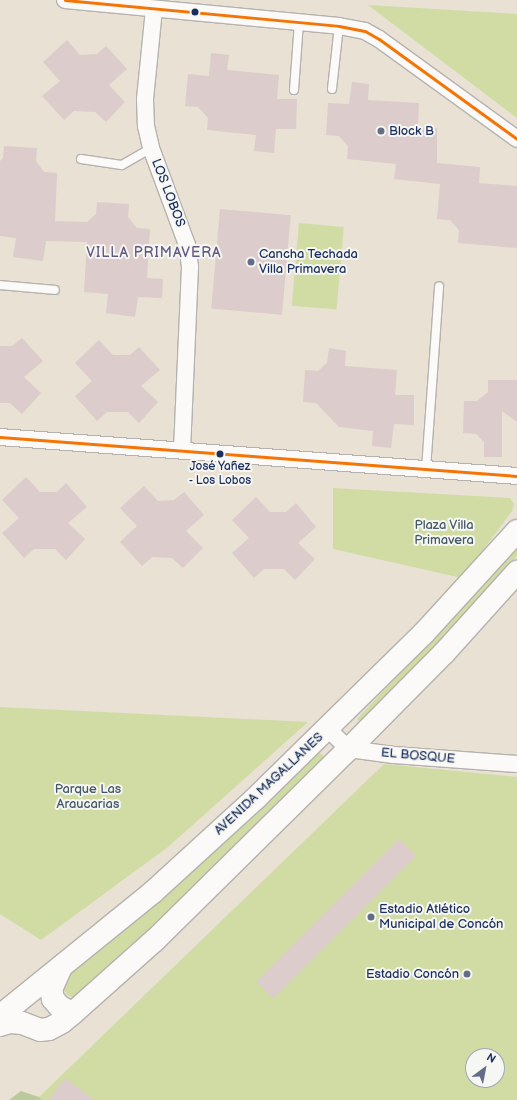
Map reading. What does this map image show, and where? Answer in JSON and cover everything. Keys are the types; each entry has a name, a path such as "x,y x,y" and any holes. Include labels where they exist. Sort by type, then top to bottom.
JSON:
{"main road":[{"name":"AVENIDA MAGALLANES","path":"0,1016 153,892 256,798 328,729 424,633 517,531"},
{"path":"0,1025 10,1022 22,1023 40,1030 49,1029 62,1022 73,1013 155,940 349,749 445,652 517,572"},
{"path":"61,967 51,989 53,999 60,1007 73,1013"}],"street":[{"path":"65,0 339,26 365,31 379,39 517,139"},
{"name":"LOS LOBOS","path":"154,8 145,99 146,126 151,148 187,245 190,267 182,451"},
{"path":"0,437 517,476"},
{"path":"328,729 349,749"},
{"name":"EL BOSQUE","path":"349,749 394,755 517,764"}],"lane":[{"path":"294,90 299,22"},
{"path":"332,89 339,26"},
{"path":"81,159 122,165 151,148"},
{"path":"0,285 55,290"},
{"path":"426,469 439,286"}],"green space":[{"path":"368,5 517,14 517,118"},
{"path":"299,223 344,227 337,310 292,306"},
{"name":"Plaza Villa Primavera","path":"333,488 510,498 514,504 512,511 462,578 333,549"},
{"path":"517,544 517,556 363,725 357,719 474,594"},
{"name":"Parque Las Araucarias","path":"0,707 308,722 168,847 41,940 0,914"},
{"path":"318,751 326,759 153,930 75,998 69,996 64,991 63,984 65,976"},
{"name":"Estadio Atlético Municipal de Concón","path":"384,764 517,777 517,1100 42,1100 39,1097"},
{"path":"21,1091 39,1097 42,1100 9,1100"}],"building":[{"path":"67,40 80,55 97,54 106,46 127,69 109,85 125,102 106,122 95,112 74,111 64,120 42,96 60,81 43,62"},
{"path":"211,53 229,55 227,70 279,75 277,99 297,99 296,129 276,129 274,153 254,151 256,135 207,130 208,118 198,107 185,106 188,74 209,76"},
{"path":"352,82 369,84 368,100 419,103 418,128 437,128 437,163 480,167 479,183 517,186 517,248 458,243 459,230 450,220 437,219 440,184 394,179 396,164 347,159 348,146 339,136 326,135 328,103 349,104"},
{"path":"4,146 37,148 36,161 44,172 57,173 55,221 87,222 96,214 97,202 129,204 128,217 137,228 150,229 147,278 163,279 162,298 138,297 135,317 106,313 108,294 84,292 87,242 46,241 43,261 13,257 16,238 0,236 0,161 3,158"},
{"name":"Cancha Techada Villa Primavera","path":"220,209 291,215 282,315 211,309"},
{"path":"22,338 43,361 24,377 41,393 22,414 10,403 0,403 0,346 12,346"},
{"path":"99,340 113,355 130,355 139,347 160,370 141,386 158,402 139,423 128,412 107,412 97,421 75,396 92,381 75,363"},
{"path":"329,348 346,351 345,366 397,370 395,395 414,395 414,425 394,424 391,448 372,446 373,431 339,427 316,403 303,402 305,370 318,371 327,363"},
{"path":"488,380 517,380 517,422 502,411 502,457 484,457 484,442 476,434 463,433 464,401 477,401 488,392"},
{"path":"26,477 40,492 57,492 66,483 87,507 68,523 85,539 66,560 55,549 34,549 24,558 2,533 19,518 2,500"},
{"path":"144,486 158,501 174,500 184,492 204,515 186,531 203,548 183,568 172,558 152,557 142,566 120,542 137,526 120,508"},
{"path":"256,497 270,512 286,512 296,503 316,527 298,543 315,559 295,580 284,569 264,569 254,578 232,553 249,538 232,520"},
{"path":"399,839 416,856 273,999 256,982"},
{"path":"65,1078 94,1100 48,1100"}],"transit line":[{"path":"65,0 339,26 365,31 379,39 517,139"},
{"path":"0,437 517,476"}],"place":[{"name":"Block B","path":"381,131"},
{"name":"Cancha Techada Villa Primavera","path":"251,262"},
{"name":"José Yañez - Los Lobos","path":"220,454"},
{"name":"Estadio Atlético Municipal de Concón","path":"371,917"},
{"name":"Estadio Concón","path":"467,974"}],"district":[{"name":"VILLA PRIMAVERA","path":"154,253"}]}
